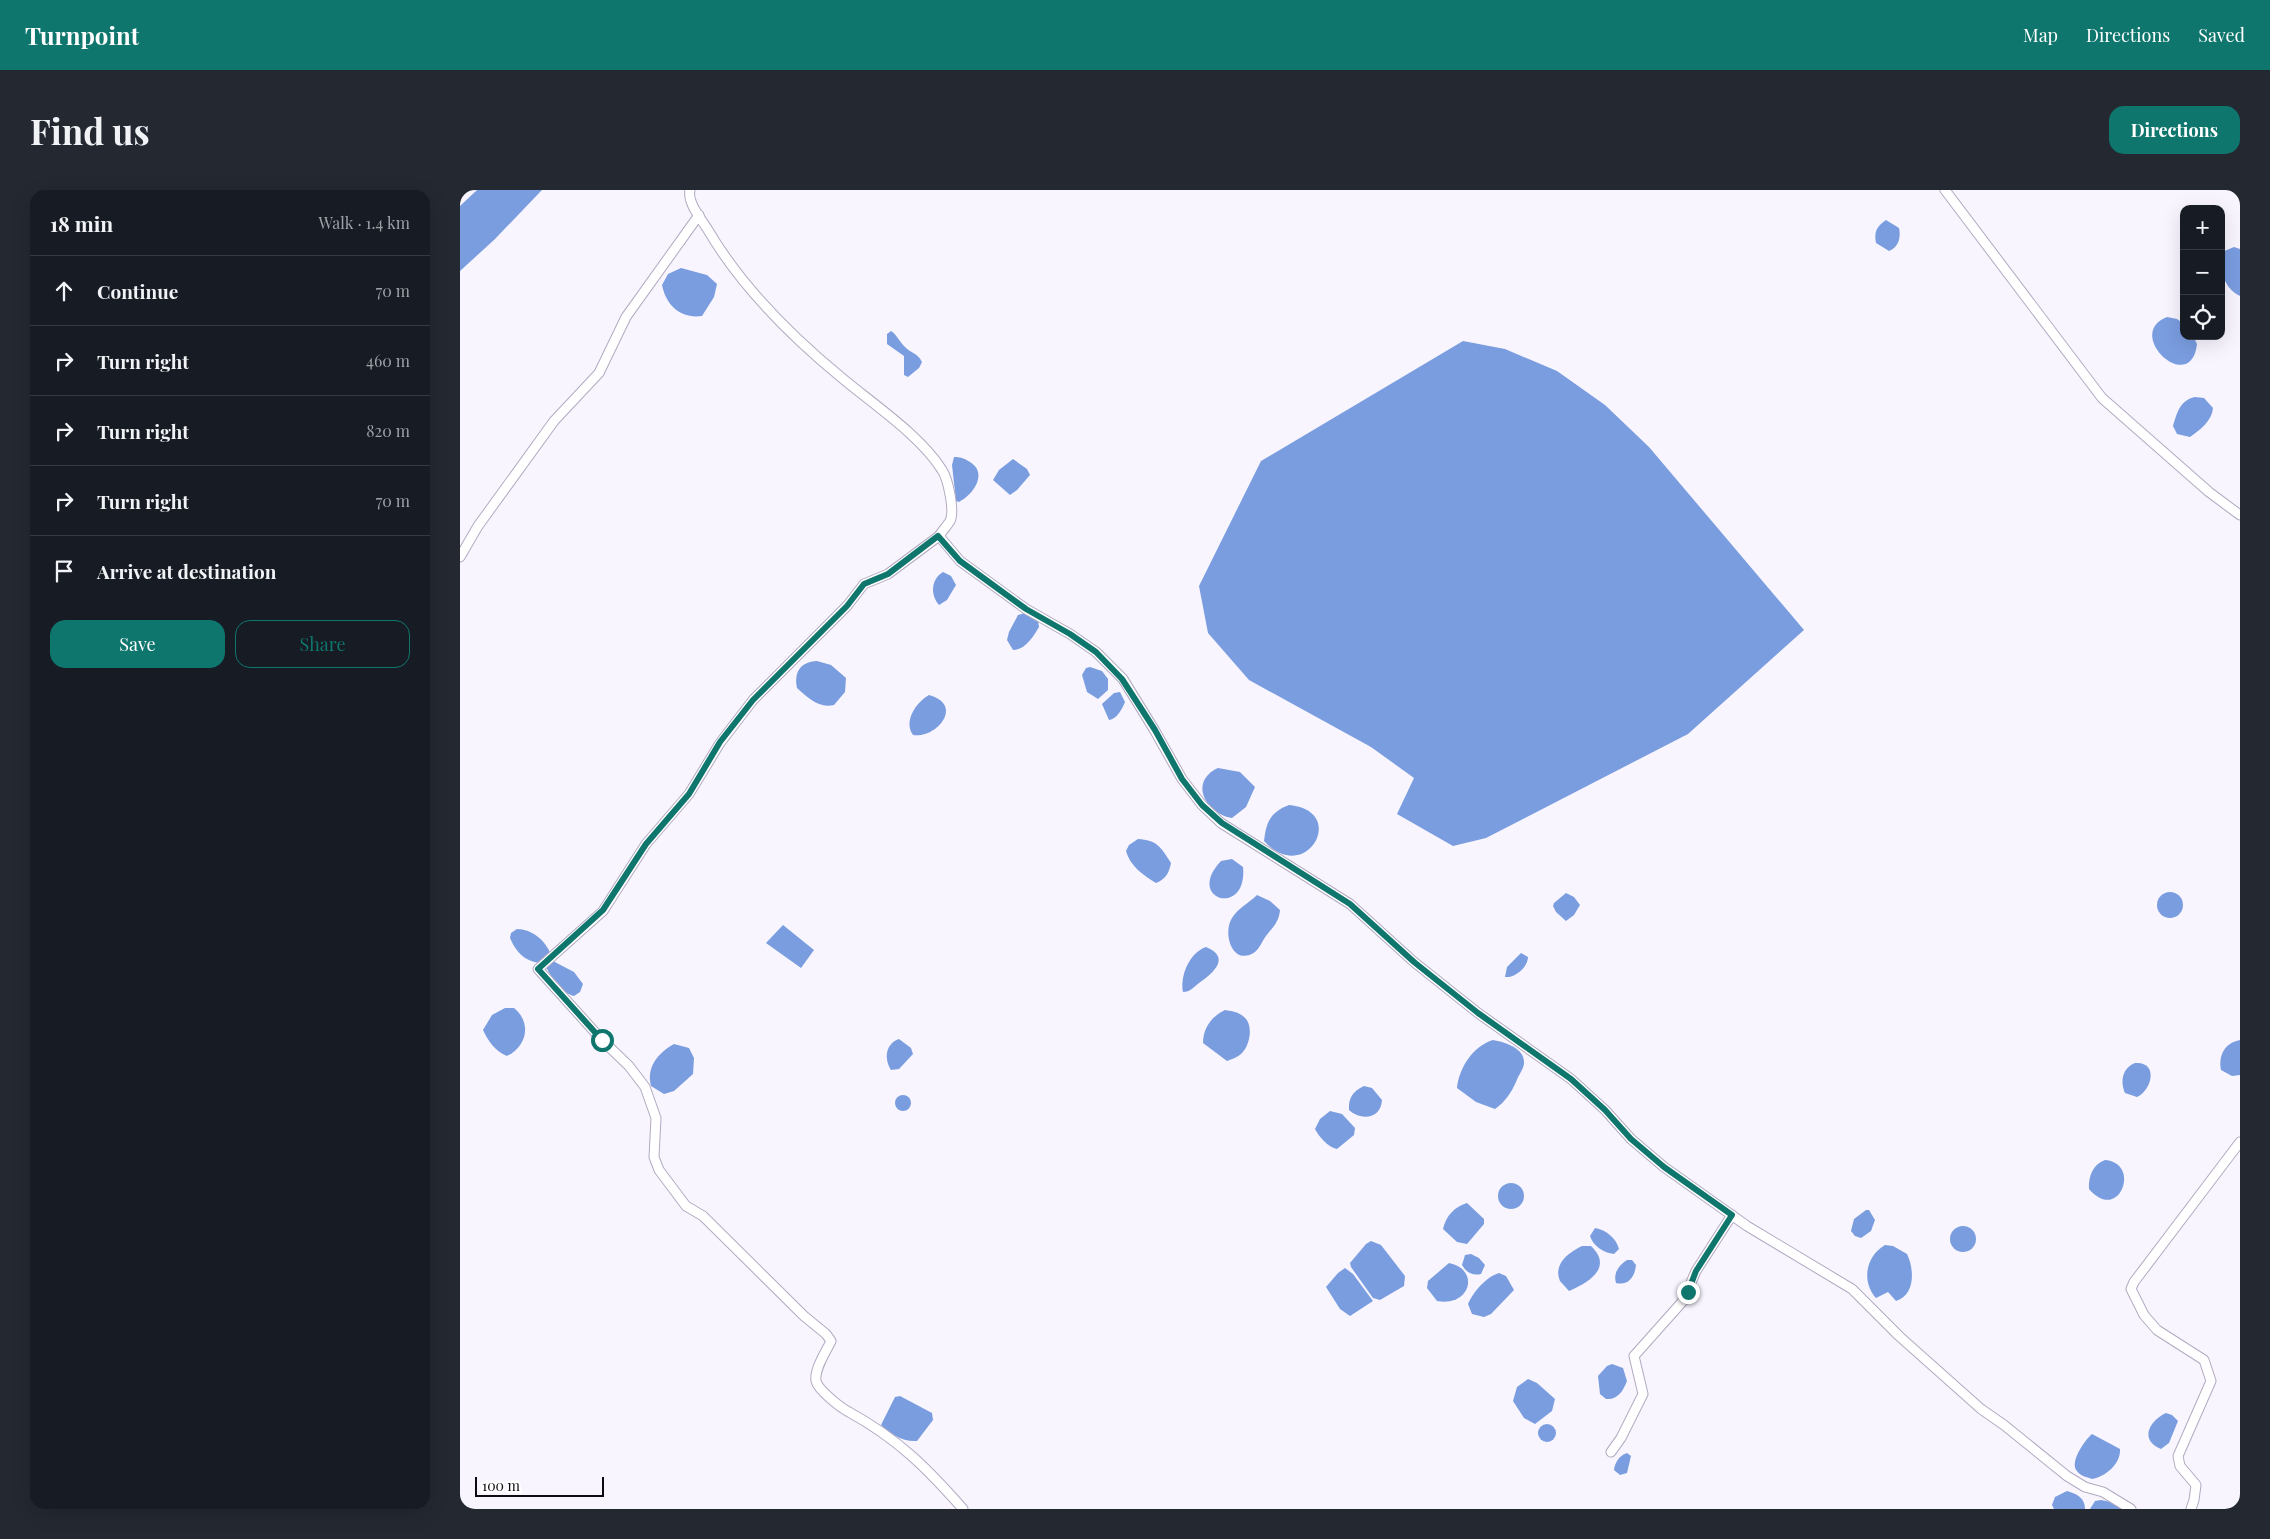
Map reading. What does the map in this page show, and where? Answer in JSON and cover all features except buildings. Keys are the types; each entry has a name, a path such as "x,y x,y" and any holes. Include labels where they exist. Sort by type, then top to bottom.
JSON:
{"street":[{"path":"690,190 689,194 693,205 724,257 777,320 820,360 900,425 929,453 943,471 952,510 951,520 938,536 888,574 864,584 847,606 753,700 720,742 689,794 646,844 603,910 538,969 602,1040 629,1066 644,1087 656,1118 654,1157 659,1170 686,1206 703,1216 804,1316 826,1334 831,1341 818,1370 816,1381 822,1390 844,1409 899,1443 930,1470 963,1509"},
{"path":"1945,190 2102,398 2209,492 2240,515"},
{"path":"460,557 478,526 554,421 599,373 626,317 699,216"},
{"path":"938,536 960,561 1026,609 1070,634 1090,648 1122,679 1155,730 1182,779 1202,805 1222,823 1350,904 1414,962 1478,1013 1571,1079 1605,1110 1631,1139 1664,1167 1732,1215 1852,1290 1899,1336 1981,1409 2004,1425 2067,1476 2085,1487 2103,1492 2132,1509"},
{"path":"2191,1509 2196,1485 2180,1466 2178,1456 2211,1381 2204,1360 2157,1330 2144,1315 2130,1289 2240,1142"},
{"path":"1611,1452 1621,1438 1643,1394 1634,1356 1683,1301 1696,1271 1732,1215"}],"water":[{"path":"477,190 542,190 495,239 460,271 460,206"},
{"path":"1886,220 1899,228 1900,231 1897,244 1889,251 1876,243 1875,239 1876,230"},
{"path":"2234,247 2240,249 2240,296 2234,293 2225,280 2225,251"},
{"path":"681,268 707,275 717,284 714,297 702,316 681,313 667,299 662,285 668,274"},
{"path":"2167,317 2180,321 2180,340 2195,340 2197,344 2192,359 2184,365 2173,363 2163,357 2156,347 2152,336 2155,325"},
{"path":"891,331 922,362 919,368 908,377 904,375 904,356 887,344 887,334"},
{"path":"1463,341 1505,349 1557,371 1605,405 1649,447 1804,630 1688,734 1486,838 1453,846 1397,814 1414,778 1371,747 1249,680 1208,633 1199,586 1261,461"},
{"path":"2195,397 2204,398 2213,408 2212,413 2208,421 2190,437 2177,434 2173,426 2178,412 2186,401"},
{"path":"954,457 968,461 978,472 977,483 974,489 959,502 956,501 952,465"},
{"path":"1013,459 1027,469 1030,475 1010,495 993,480 999,470"},
{"path":"943,572 951,576 956,585 947,600 939,605 934,597 933,587 936,579"},
{"path":"1025,613 1038,620 1039,627 1025,645 1013,650 1007,640 1009,632 1018,615"},
{"path":"817,661 831,665 846,678 845,692 834,705 818,704 797,688 796,677 799,669 806,663"},
{"path":"1090,667 1102,671 1108,679 1108,690 1098,699 1087,692 1082,675 1086,668"},
{"path":"1120,692 1125,702 1117,716 1109,720 1102,704 1114,693"},
{"path":"929,695 940,700 945,706 946,713 938,727 922,735 913,735 909,724 912,713 920,702"},
{"path":"1218,768 1240,772 1255,787 1246,807 1232,818 1215,810 1204,797 1202,789 1204,781 1209,774"},
{"path":"1289,805 1307,810 1317,820 1319,831 1315,842 1306,851 1294,856 1279,853 1264,841 1270,819 1277,811"},
{"path":"1138,839 1150,841 1158,845 1171,863 1166,875 1156,883 1138,870 1128,856 1126,851 1129,845"},
{"path":"1232,859 1243,867 1242,883 1236,893 1228,898 1220,898 1213,893 1210,886 1212,875 1221,861"},
{"path":"2170,892 2179,896 2183,905 2179,914 2170,918 2161,914 2157,905 2161,896"},
{"path":"1566,893 1574,897 1580,905 1574,915 1566,921 1556,912 1553,906"},
{"path":"1257,895 1270,901 1280,910 1278,918 1255,952 1247,956 1241,955 1235,952 1229,940 1229,925 1237,911"},
{"path":"783,925 814,950 801,968 766,943"},
{"path":"517,929 528,931 538,937 546,945 551,955 540,963 529,960 521,955 510,938 511,933"},
{"path":"1206,947 1218,955 1218,965 1205,979 1190,990 1183,992 1184,972 1190,960 1195,954"},
{"path":"1521,953 1528,957 1526,964 1517,974 1505,977 1507,967"},
{"path":"551,960 574,972 583,984 580,992 574,996 570,995 558,985 546,967"},
{"path":"505,1008 514,1008 520,1014 525,1027 523,1040 514,1052 507,1056 492,1045 483,1030 492,1015"},
{"path":"1225,1010 1242,1015 1247,1021 1250,1030 1247,1046 1241,1054 1227,1061 1203,1043 1209,1023"},
{"path":"899,1039 911,1048 913,1054 899,1069 891,1070 887,1061 888,1048 894,1041"},
{"path":"1493,1040 1508,1044 1518,1050 1524,1058 1522,1071 1510,1094 1495,1109 1476,1102 1457,1088 1458,1080 1468,1059 1479,1047"},
{"path":"2240,1040 2240,1075 2232,1076 2221,1070 2221,1059 2224,1050 2230,1044"},
{"path":"674,1044 689,1048 694,1058 693,1074 674,1091 664,1094 651,1086 650,1073 658,1056"},
{"path":"2135,1063 2147,1066 2151,1076 2147,1088 2137,1097 2125,1093 2123,1084 2123,1076 2127,1068"},
{"path":"1364,1086 1372,1088 1382,1100 1378,1111 1364,1117 1354,1114 1349,1110 1349,1102 1352,1095"},
{"path":"903,1095 909,1097 911,1103 909,1109 903,1111 897,1109 895,1103 897,1097"},
{"path":"1330,1111 1342,1114 1355,1128 1354,1135 1337,1149 1324,1141 1315,1129 1320,1119"},
{"path":"2105,1160 2116,1164 2122,1171 2124,1180 2122,1189 2117,1196 2109,1200 2100,1198 2089,1189 2089,1180 2094,1168"},
{"path":"1511,1183 1520,1187 1524,1196 1520,1205 1511,1209 1502,1205 1498,1196 1502,1187"},
{"path":"1467,1203 1484,1219 1484,1224 1467,1244 1457,1242 1443,1229 1451,1213"},
{"path":"1866,1210 1869,1210 1875,1220 1871,1231 1861,1238 1855,1236 1851,1231 1854,1219"},
{"path":"1963,1226 1972,1230 1976,1239 1972,1248 1963,1252 1954,1248 1950,1239 1954,1230"},
{"path":"1595,1228 1607,1233 1616,1241 1619,1249 1614,1254 1603,1251 1596,1246 1590,1236"},
{"path":"1371,1241 1381,1245 1405,1276 1404,1286 1380,1300 1373,1298 1350,1263 1366,1244"},
{"path":"1885,1245 1893,1246 1907,1254 1911,1266 1912,1280 1910,1287 1903,1298 1896,1301 1888,1292 1876,1298 1868,1284 1867,1277 1870,1262 1873,1256"},
{"path":"1582,1246 1591,1246 1600,1261 1599,1267 1591,1278 1569,1291 1560,1281 1558,1275 1560,1264 1567,1256"},
{"path":"1471,1254 1479,1258 1485,1265 1481,1274 1470,1273 1462,1265 1465,1255"},
{"path":"1627,1260 1632,1260 1636,1265 1633,1276 1628,1282 1616,1283 1615,1276 1617,1270"},
{"path":"1449,1263 1459,1267 1465,1273 1468,1280 1467,1287 1464,1293 1457,1299 1437,1301 1427,1288 1428,1281"},
{"path":"1345,1268 1353,1274 1373,1301 1350,1316 1340,1309 1326,1287"},
{"path":"1499,1273 1506,1276 1514,1290 1491,1314 1484,1317 1472,1314 1468,1304 1473,1295 1485,1281"},
{"path":"1612,1364 1623,1368 1627,1381 1620,1394 1614,1398 1606,1399 1600,1394 1598,1376 1607,1366"},
{"path":"1528,1379 1537,1383 1555,1399 1552,1411 1535,1424 1524,1418 1513,1401 1517,1387"},
{"path":"900,1396 932,1413 933,1420 917,1441 897,1437 881,1425 895,1397"},
{"path":"2166,1413 2172,1415 2178,1421 2169,1443 2161,1449 2150,1441 2148,1436 2151,1426 2160,1416"},
{"path":"1547,1424 1553,1427 1556,1433 1553,1439 1547,1442 1541,1439 1538,1433 1541,1427"},
{"path":"2092,1434 2120,1449 2120,1455 2115,1465 2107,1473 2092,1479 2078,1473 2075,1462 2082,1446"},
{"path":"1627,1453 1631,1456 1627,1473 1620,1475 1614,1470 1615,1464"},
{"path":"2067,1491 2080,1497 2084,1502 2085,1509 2054,1509 2052,1505 2055,1497"},
{"path":"2101,1500 2128,1509 2090,1509 2095,1501"}],"route":[{"path":"602,1040 538,969 603,910 646,844 689,794 720,742 753,700 847,606 864,584 888,574 938,536 960,561 1026,609 1070,634 1096,652 1122,679 1155,730 1182,779 1202,805 1222,823 1249,842 1350,904 1414,962 1478,1013 1571,1079 1605,1110 1631,1139 1664,1167 1732,1215 1714,1240 1696,1271 1688,1292"}]}
